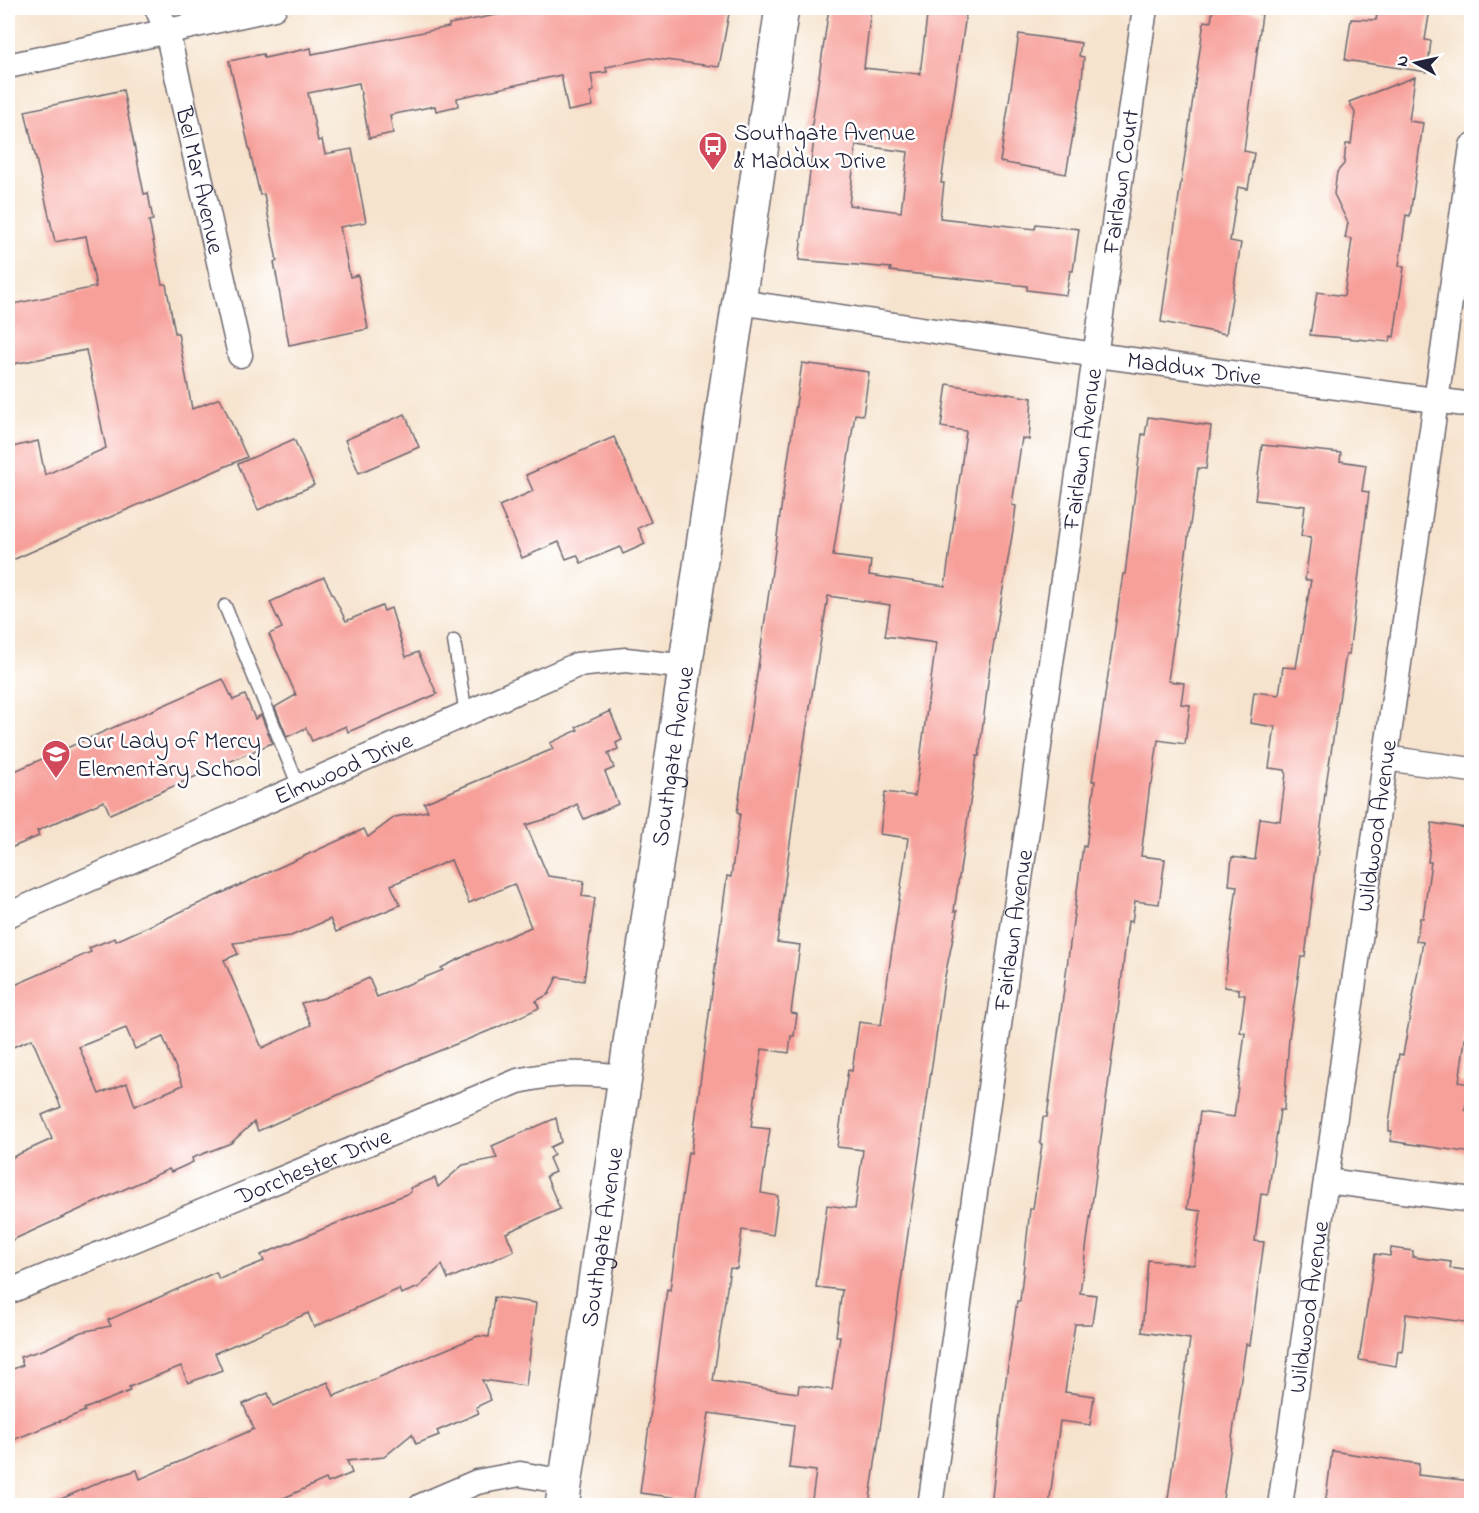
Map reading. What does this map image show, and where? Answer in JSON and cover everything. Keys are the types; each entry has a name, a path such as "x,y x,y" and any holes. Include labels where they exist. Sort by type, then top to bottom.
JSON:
{"street":[{"name":"Bel Mar Avenue","path":"157,8 167,31 240,355"},
{"path":"8,66 274,8"},
{"name":"Southgate Avenue","path":"564,1494 782,8"},
{"name":"Fairlawn Court","path":"1096,355 1145,8"},
{"name":"Wildwood Avenue","path":"1280,1506 1472,146"},
{"name":"Maddux Drive","path":"739,302 1096,355 1435,402 1472,405"},
{"name":"Fairlawn Avenue","path":"930,1506 1096,355"},
{"name":"Elmwood Drive","path":"8,915 577,665 626,660 687,667"},
{"path":"1385,758 1472,770"},
{"name":"Dorchester Drive","path":"8,1292 518,1081 548,1074 577,1071 624,1077"},
{"path":"1327,1181 1472,1200"},
{"path":"421,1506 477,1482 520,1474 564,1494"}],"lane":[{"path":"225,606 298,787"},
{"path":"454,642 466,714"}],"building":[{"path":"532,8 730,8 719,67 650,58 606,67 607,72 591,74 594,91 590,92 593,106 568,111 561,75 457,98 458,106 436,111 435,106 390,115 393,133 369,138 359,83 308,93 318,141 322,140 325,154 352,149 366,222 340,227 350,277 358,275 368,329 289,345 274,262 277,261 264,194 260,195 229,61 263,54 264,58 311,48 312,54"},
{"path":"829,8 871,8 864,68 920,74 928,8 967,8 941,183 944,183 940,218 1035,229 1036,224 1079,229 1073,271 1070,271 1066,295 1027,290 1027,286 890,271 891,268 799,260 814,139 810,138","holes":["856,145 908,152 901,212 849,205"]},
{"path":"1213,8 1262,14 1244,151 1254,153 1248,189 1238,187 1230,241 1241,243 1226,334 1161,322 1204,21 1211,22"},
{"path":"1378,8 1430,9 1425,40 1431,41 1427,72 1345,60 1351,19 1376,20"},
{"path":"1019,34 1081,43 1079,56 1084,57 1081,91 1066,174 1000,162"},
{"path":"1415,77 1409,121 1423,123 1410,216 1406,215 1399,266 1404,267 1394,337 1391,336 1390,342 1310,335 1317,292 1344,296 1352,239 1345,238 1348,223 1334,194 1337,172 1344,164 1346,144 1351,144 1355,113 1349,102"},
{"path":"123,90 144,194 148,193 153,220 149,221 162,284 166,284 175,333 178,333 192,409 220,398 247,457 8,562 8,448 38,441 45,475 106,448 86,350 8,365 8,305 96,287 86,236 55,242 25,111"},
{"path":"802,363 869,372 863,415 855,414 833,556 871,561 869,575 945,586 966,431 941,427 947,384 1032,398 1029,440 1022,438 1012,505 1016,506 1013,530 990,665 979,756 977,756 954,911 957,911 944,981 869,1506 811,1506 816,1471 789,1468 794,1425 709,1413 695,1500 640,1493 667,1289 670,1290 688,1152 691,1153 727,876 731,877 740,814 737,813","holes":["828,596 890,605 885,636 936,643 915,796 885,792 880,834 908,838 881,1025 859,1022 852,1071 848,1070 837,1147 863,1150 855,1209 827,1205 816,1287 842,1290 836,1336 840,1336 832,1390 799,1385 798,1393 713,1381 730,1268 737,1269 742,1230 773,1235 778,1196 761,1193 770,1129 751,1127 762,1049 789,1053 791,1036 794,1036 797,1014 791,1013 800,945 777,942 799,775"]},
{"path":"405,414 419,447 359,473 345,440"},
{"path":"1148,417 1211,426 1206,469 1198,468 1168,681 1184,683 1181,704 1190,705 1185,744 1158,740 1141,856 1165,859 1159,904 1135,901 1132,922 1128,921 1080,1293 1096,1295 1092,1324 1075,1324 1065,1392 1094,1396 1090,1425 1060,1421 1049,1506 991,1506 1017,1301 1020,1301 1030,1209 1033,1209 1042,1144 1040,1144 1043,1117 1047,1117 1083,846 1086,847 1095,781 1092,781 1123,574 1125,574 1142,434 1145,435"},
{"path":"614,437 651,522 638,528 645,544 623,554 620,547 581,563 577,555 566,559 559,542 522,558 499,506 533,491 526,475"},
{"path":"294,439 314,485 258,510 238,464"},
{"path":"1262,445 1341,453 1340,461 1366,465 1362,491 1369,492 1349,654 1346,654 1326,785 1305,957 1301,957 1289,1038 1284,1110 1280,1110 1268,1195 1261,1194 1255,1241 1264,1242 1250,1345 1246,1344 1222,1506 1167,1506 1190,1339 1142,1332 1148,1260 1194,1265 1201,1211 1187,1209 1200,1112 1234,1117 1245,1033 1240,1032 1245,995 1239,994 1239,989 1224,987 1237,886 1229,885 1232,857 1255,860 1260,818 1280,821 1286,773 1285,770 1269,768 1275,727 1250,723 1254,692 1279,695 1283,667 1296,668 1311,580 1305,580 1311,537 1301,536 1305,506 1255,500"},
{"path":"324,577 346,621 382,606 384,611 391,608 406,657 418,652 437,694 348,732 346,726 312,741 306,728 287,737 275,707 296,695 269,634 282,628 270,602"},
{"path":"223,679 233,700 245,695 255,719 261,715 272,743 110,814 104,801 37,831 39,836 8,849 8,774"},
{"path":"610,711 622,740 616,743 618,749 608,753 614,768 605,772 618,804 584,819 577,804 557,816 526,825 548,876 584,881 582,896 595,898 584,981 557,977 549,994 536,1001 539,1008 258,1131 254,1122 231,1143 192,1158 193,1162 171,1172 169,1169 8,1242 8,1159 52,1139 42,1115 61,1107 32,1039 8,1049 8,988 91,952 89,948 115,938 116,941 364,829 368,837 395,817 428,811 424,803 553,749 550,743 578,730 576,727","holes":["451,860 469,903 514,884 531,927 473,952 441,968 443,970 377,997 369,978 324,998 301,1003 311,1025 262,1048 224,960 238,954 233,943 291,936 330,919 336,932 400,905 391,885","126,1028 135,1049 163,1037 183,1085 135,1106 127,1083 99,1094 79,1047"]},
{"path":"1432,823 1472,829 1472,1019 1468,1019 1459,1082 1469,1084 1465,1110 1472,1111 1472,1153 1390,1141 1392,1131 1389,1131 1389,1124 1399,1054 1403,1055 1423,942 1416,941 1420,918 1423,918 1431,862 1428,862"},
{"path":"556,1118 561,1142 550,1147 554,1155 549,1158 555,1172 546,1176 560,1209 506,1233 514,1251 448,1279 442,1265 419,1287 401,1294 399,1289 314,1327 308,1313 215,1353 222,1370 188,1383 181,1366 129,1387 130,1391 84,1409 85,1411 8,1442 8,1371 23,1365 20,1357 45,1349 81,1332 111,1326 108,1320 216,1272 219,1279 264,1261 261,1255 411,1192 410,1188 435,1178 438,1187 463,1165 497,1158 492,1146"},
{"path":"1391,1248 1413,1251 1413,1257 1451,1262 1450,1268 1472,1271 1472,1323 1406,1314 1402,1352 1398,1351 1396,1366 1359,1360 1375,1254 1390,1256"},
{"path":"494,1297 536,1303 526,1386 482,1380 491,1400 476,1407 479,1413 437,1431 439,1435 416,1444 412,1434 384,1457 347,1461 352,1473 328,1483 326,1479 266,1506 45,1506 100,1482 137,1470 140,1479 254,1429 243,1404 268,1393 273,1406 328,1382 334,1396 478,1336 489,1337"},
{"path":"1332,1451 1419,1464 1418,1475 1472,1481 1472,1506 1325,1506"}],"place":[{"name":"Southgate Avenue & Maddux Drive","path":"713,172"},
{"name":"Our Lady of Mercy Elementary School","path":"56,780"}]}
